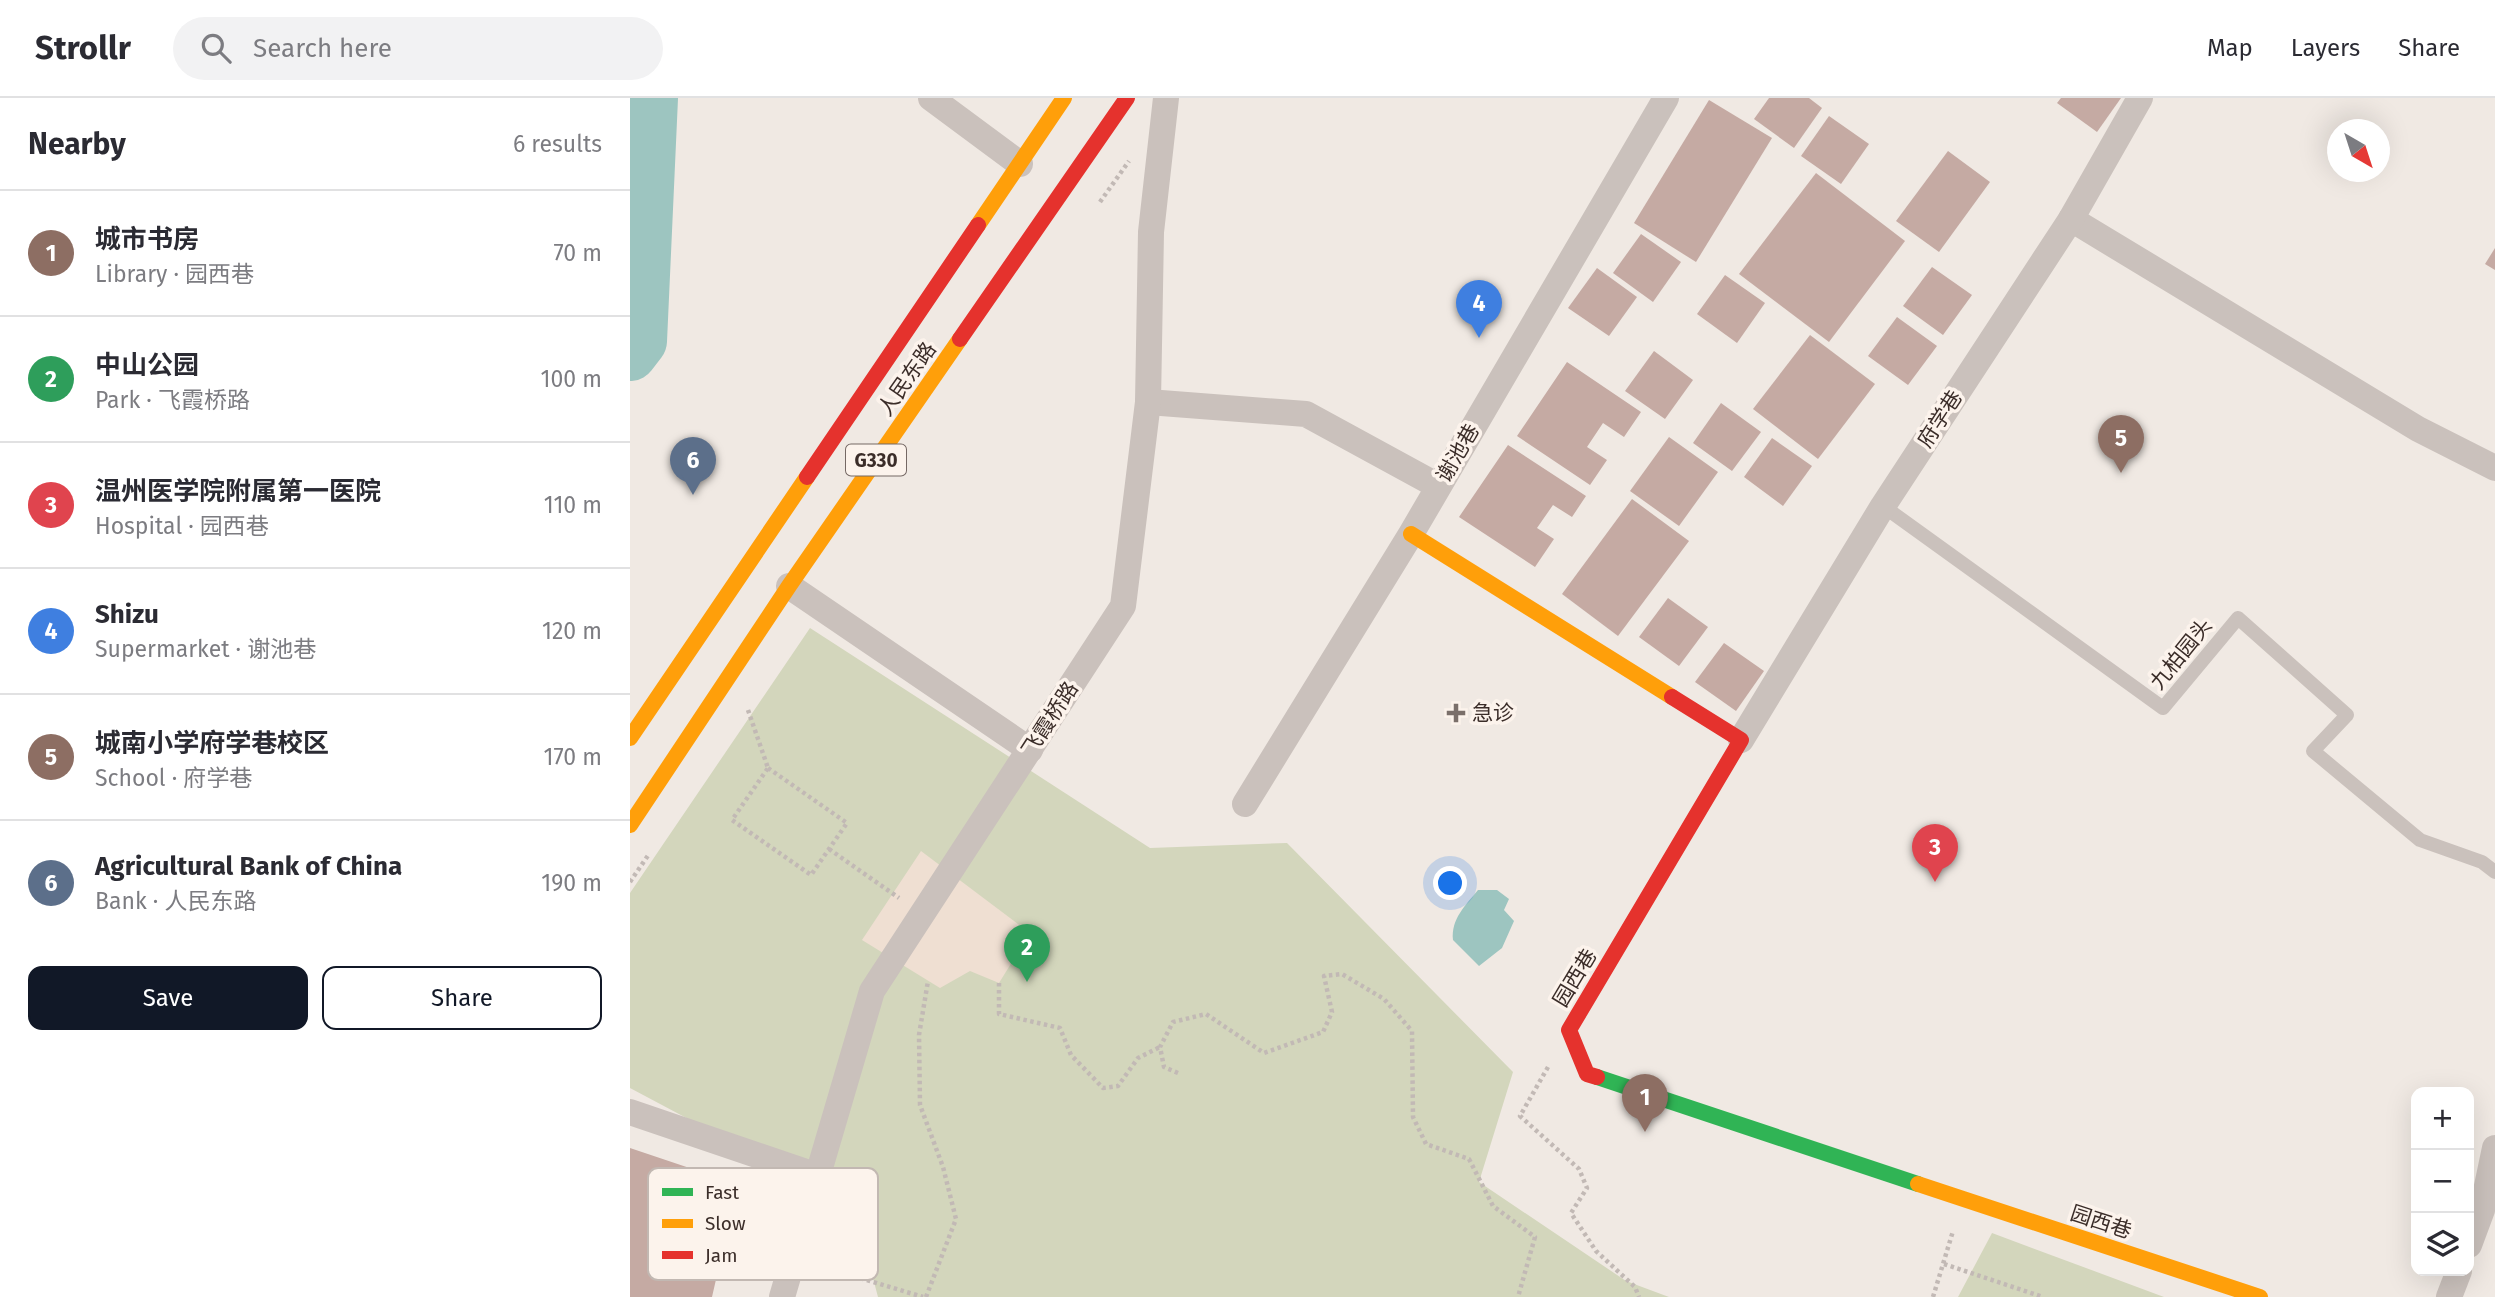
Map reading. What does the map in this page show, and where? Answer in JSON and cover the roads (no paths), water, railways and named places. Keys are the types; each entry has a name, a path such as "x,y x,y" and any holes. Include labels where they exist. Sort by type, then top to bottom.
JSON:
{"main road":[{"name":"人民东路","path":"630,738 1064,98"},
{"name":"人民东路","path":"630,825 789,586 1127,98"},
{"path":"1411,534 1741,740"},
{"name":"园西巷","path":"1741,740 1569,1030 1587,1074 2260,1297"}],"street":[{"path":"931,98 1020,164"},
{"name":"飞霞桥路","path":"820,1168 872,991 1123,606 1148,402 1151,232 1166,98"},
{"name":"谢池巷","path":"1245,804 1411,534 1666,98"},
{"name":"府学巷","path":"1741,740 1883,506 2071,219 2140,98"},
{"path":"2071,219 2418,429 2495,468"},
{"path":"1148,402 1306,414 1438,486"},
{"path":"789,586 1030,750"},
{"path":"630,1112 794,1168"},
{"path":"2474,1232 2482,1210 2495,1149"},
{"path":"2449,1297 2457,1276"},
{"name":"飞霞桥路","path":"782,1297 787,1280"}],"lane":[{"name":"九柏园头","path":"1883,506 2164,708 2238,618 2347,715 2313,751 2420,841 2469,857 2495,872"}],"water":[{"path":"1478,890 1497,890 1509,899 1504,910 1514,921 1502,948 1479,966 1453,940 1457,919"}],"waterway":[{"path":"630,354 640,341 651,98"}],"place":[{"name":"Shizu","path":"1479,338"},
{"name":"城南小学府学巷校区","path":"2121,473"},
{"name":"Agricultural Bank of China","path":"693,495"},
{"name":"急诊","path":"1456,713"},
{"name":"温州医学院附属第一医院","path":"1935,882"},
{"name":"中山公园","path":"1027,982"},
{"name":"城市书房","path":"1645,1132"}]}
